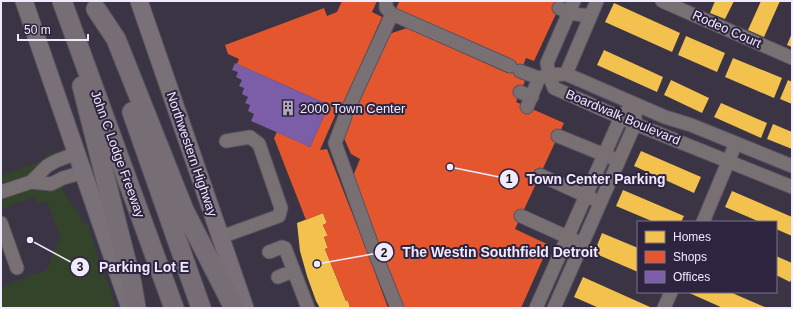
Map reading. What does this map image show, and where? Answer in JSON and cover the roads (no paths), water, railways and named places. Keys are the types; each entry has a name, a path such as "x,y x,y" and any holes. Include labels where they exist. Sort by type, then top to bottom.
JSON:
{"highway":[{"path":"61,1 132,284 136,308"},
{"name":"John C Lodge Freeway","path":"61,1 174,308"},
{"path":"94,5 116,39 184,210 234,308"},
{"name":"John C Lodge Freeway","path":"94,5 201,308"}],"main road":[{"path":"24,1 130,308"},
{"name":"Northwestern Highway","path":"139,1 245,308"}],"street":[{"path":"386,1 386,8 392,14 515,69 544,76"},
{"path":"566,74 597,1"},
{"name":"Rodeo Court","path":"662,1 792,58"},
{"path":"526,99 544,76 567,7 579,16 591,15"},
{"path":"392,14 334,142 397,308"},
{"name":"Boardwalk Boulevard","path":"544,76 566,74 634,104 792,166"},
{"name":"Boardwalk Boulevard","path":"544,76 554,88 635,124 792,186"},
{"path":"536,308 621,117 634,104"},
{"path":"554,308 635,124 634,104"},
{"path":"558,136 618,161"},
{"path":"221,237 279,216 282,208 259,144 250,137 226,141"},
{"path":"703,221 736,143"},
{"path":"31,182 47,166 77,153"},
{"path":"1,192 31,182 51,184 84,172"},
{"path":"540,175 600,202"},
{"path":"521,216 582,243"},
{"path":"1,222 17,268"},
{"path":"269,252 282,247 285,248 308,308"},
{"path":"278,277 293,271"},
{"path":"664,308 671,293"}],"place":[{"name":"2000 Town Center","path":"288,108"},
{"name":"Town Center Parking","path":"450,167"},
{"name":"Parking Lot E","path":"30,240"},
{"name":"The Westin Southfield Detroit","path":"317,264"}]}
